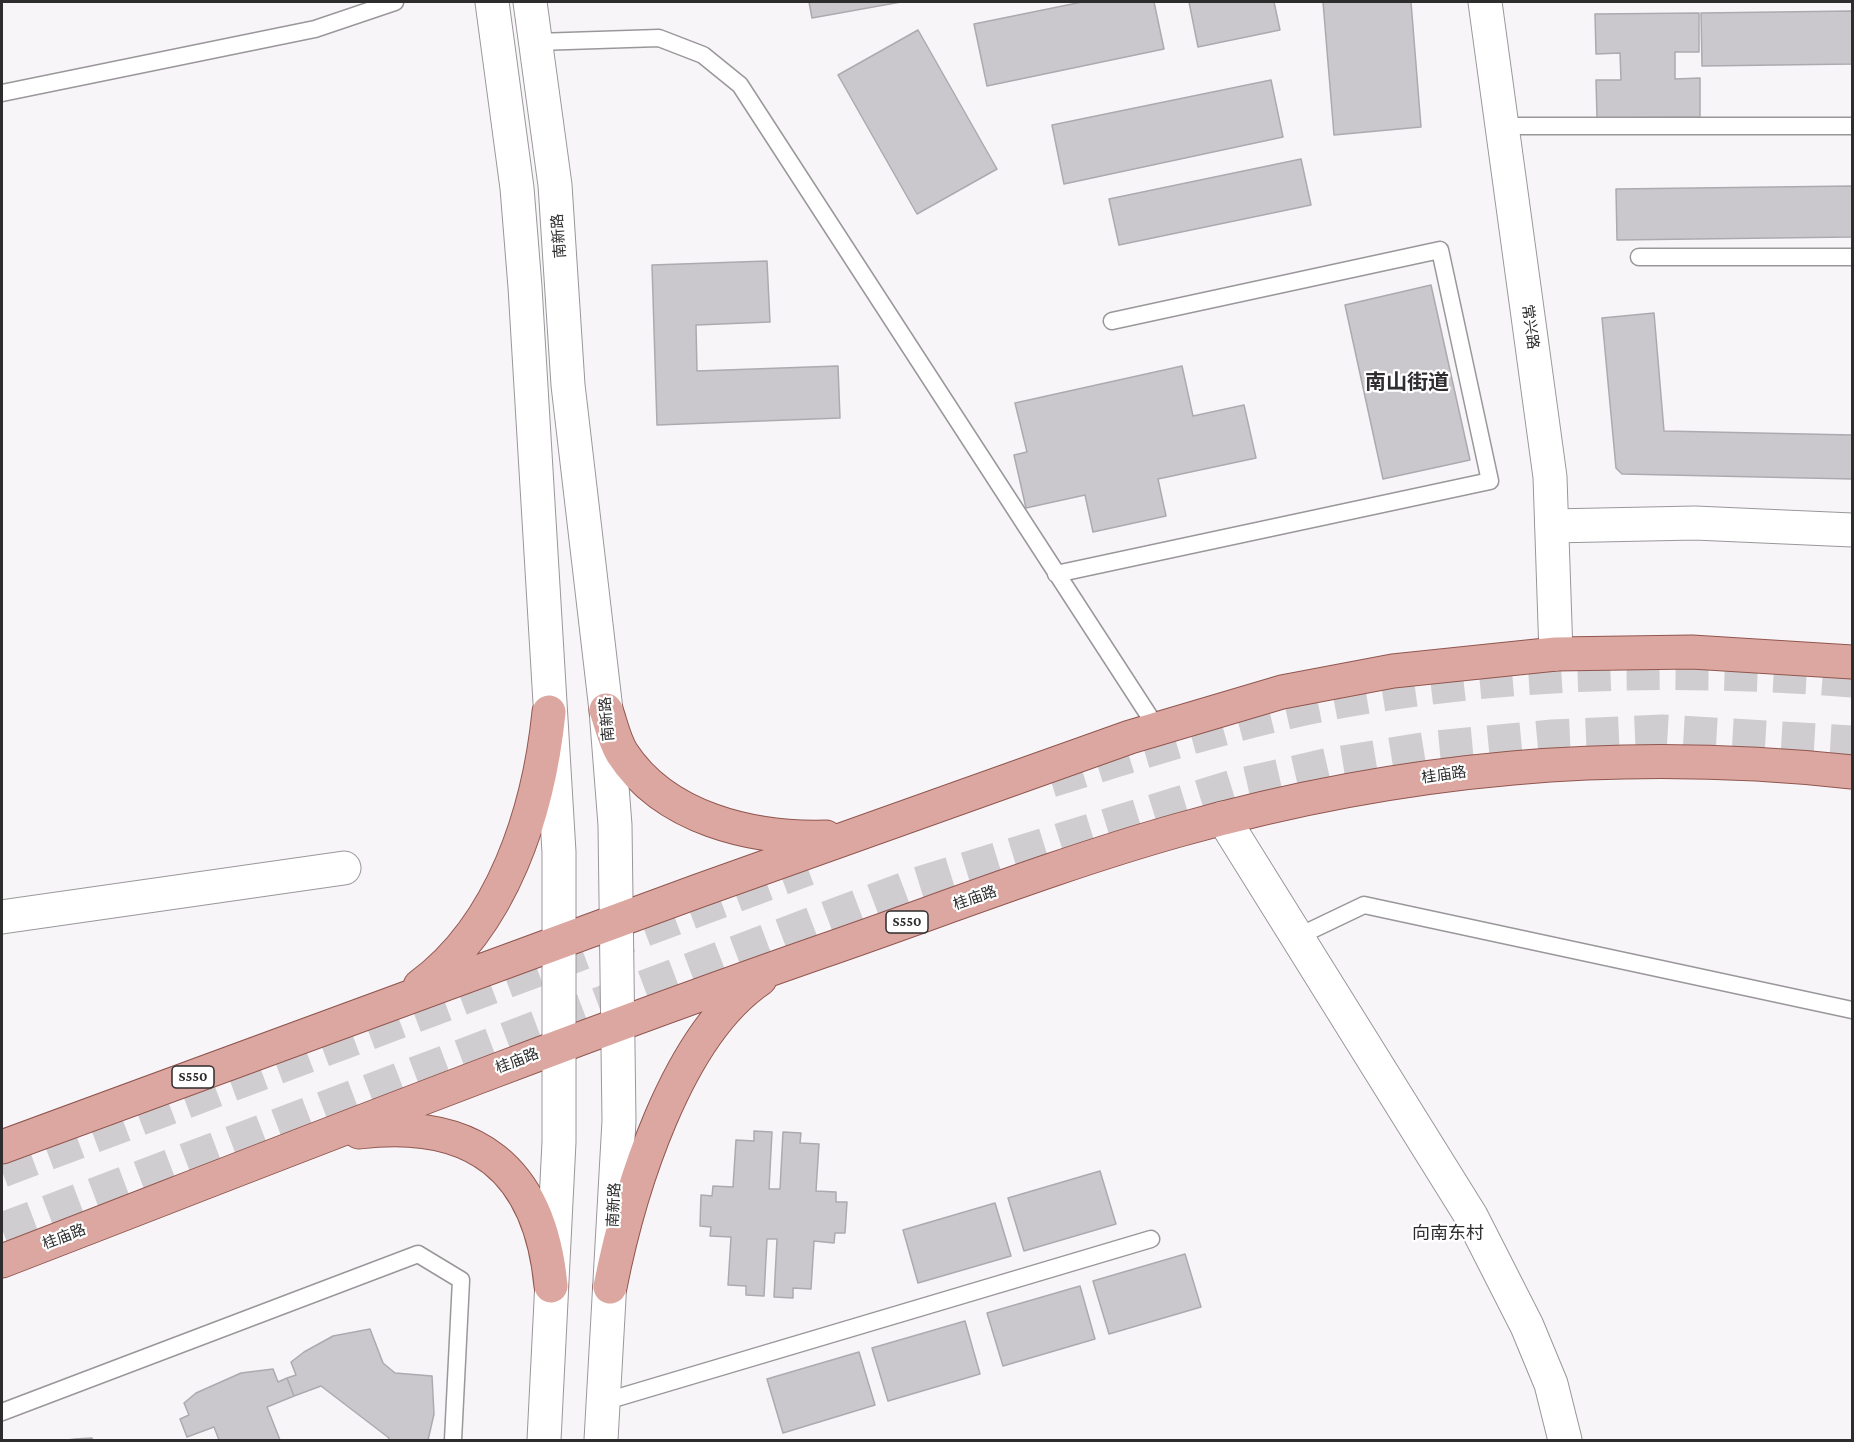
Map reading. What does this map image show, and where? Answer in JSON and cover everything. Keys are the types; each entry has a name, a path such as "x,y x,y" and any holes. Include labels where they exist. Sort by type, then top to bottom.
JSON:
{"main road":[{"path":"492,2 514,166 525,287 559,852 559,1142 544,1440"},
{"name":"南新路","path":"530,2 555,185 568,385 606,710 615,825 618,1121 601,1440"},
{"name":"常兴路","path":"1485,2 1550,477 1556,654"},
{"path":"1552,526 1695,523 1852,530"},
{"name":"S550","path":"2,1147 863,832 1158,728 1282,692 1423,667 1556,654 1692,652 1852,662"},
{"path":"606,710 622,752 637,771 655,789 693,812 739,828 787,836 831,837 863,832"},
{"path":"385,1007 443,969 464,946 499,891 534,796 549,712"},
{"name":"桂庙路","path":"2,1261 618,1024 1082,861 1177,830 1321,795 1405,781 1557,763 1687,761 1852,772"},
{"path":"1223,818 1471,1216 1500,1270 1551,1384 1565,1440"},
{"path":"2,917 344,868"},
{"path":"610,1287 626,1211 668,1103 715,1024 754,983 776,968"},
{"path":"313,1141 374,1130 422,1132 470,1144 491,1155 518,1184 529,1202 544,1240 551,1286"}],"lane":[{"path":"2,93 315,29 395,2"},
{"path":"537,42 659,38 703,55 740,85 1158,728"},
{"path":"1502,126 1852,126"},
{"path":"1056,574 1490,481 1440,250 1112,321"},
{"path":"1639,257 1852,257"},
{"path":"1297,937 1364,905 1852,1010"},
{"path":"603,1402 1151,1239"},
{"path":"2,1412 418,1254 461,1280 453,1440"}],"building":[{"path":"809,2 901,2 812,18"},
{"path":"1082,2 1154,2 1164,49 987,86 974,24"},
{"path":"1189,2 1274,2 1280,30 1198,47"},
{"path":"1323,2 1411,2 1421,127 1334,135"},
{"path":"1852,11 1852,64 1702,66 1701,13"},
{"path":"1699,13 1699,52 1675,52 1675,79 1700,78 1700,117 1597,118 1596,80 1621,80 1620,53 1596,54 1595,14"},
{"path":"918,30 997,169 917,214 838,75"},
{"path":"1271,80 1283,137 1064,184 1052,125"},
{"path":"1301,159 1311,205 1119,245 1109,199"},
{"path":"1852,186 1852,237 1617,240 1616,189"},
{"path":"767,261 770,322 696,325 697,371 838,366 840,418 657,425 652,265"},
{"path":"1431,285 1470,460 1383,479 1345,305"},
{"path":"1654,313 1664,431 1852,435 1852,479 1622,474 1616,468 1602,318"},
{"path":"1182,366 1193,416 1244,405 1256,458 1158,479 1166,516 1093,532 1085,495 1026,508 1014,455 1027,452 1015,403"},
{"path":"754,1131 772,1132 769,1189 780,1189 783,1132 801,1133 800,1143 819,1144 816,1191 836,1192 836,1202 847,1202 845,1233 835,1233 834,1243 814,1241 811,1289 793,1288 793,1298 774,1297 777,1239 767,1239 764,1296 746,1295 746,1286 728,1285 731,1237 710,1236 711,1227 700,1226 701,1195 712,1196 713,1186 733,1187 736,1140 754,1141"},
{"path":"1100,1171 1116,1224 1024,1251 1008,1198"},
{"path":"995,1203 1011,1256 918,1283 903,1230"},
{"path":"1185,1254 1201,1307 1109,1334 1093,1281"},
{"path":"1080,1286 1095,1339 1003,1366 987,1313"},
{"path":"965,1321 980,1374 888,1401 872,1348"},
{"path":"370,1329 383,1363 395,1373 432,1376 434,1414 428,1440 388,1440 389,1438 321,1386 294,1396 287,1378 296,1375 291,1362 333,1336"},
{"path":"859,1352 875,1405 783,1433 767,1379"},
{"path":"273,1369 278,1382 287,1378 294,1396 267,1407 280,1440 219,1440 214,1427 187,1437 180,1419 189,1415 184,1403 196,1393 241,1373"},
{"path":"92,1438 93,1440 67,1440 75,1439"}],"tunnel":[{"path":"1051,781 1245,723 1323,705 1424,689 1485,682 1607,674 1729,674 1852,681"},
{"path":"2,1229 916,884 1233,786 1330,764 1435,747 1552,736 1662,731 1852,742"},
{"path":"2,1171 808,869"}],"district":[{"name":"南山街道","path":"1407,383"},
{"name":"向南东村","path":"1448,1233"}]}
